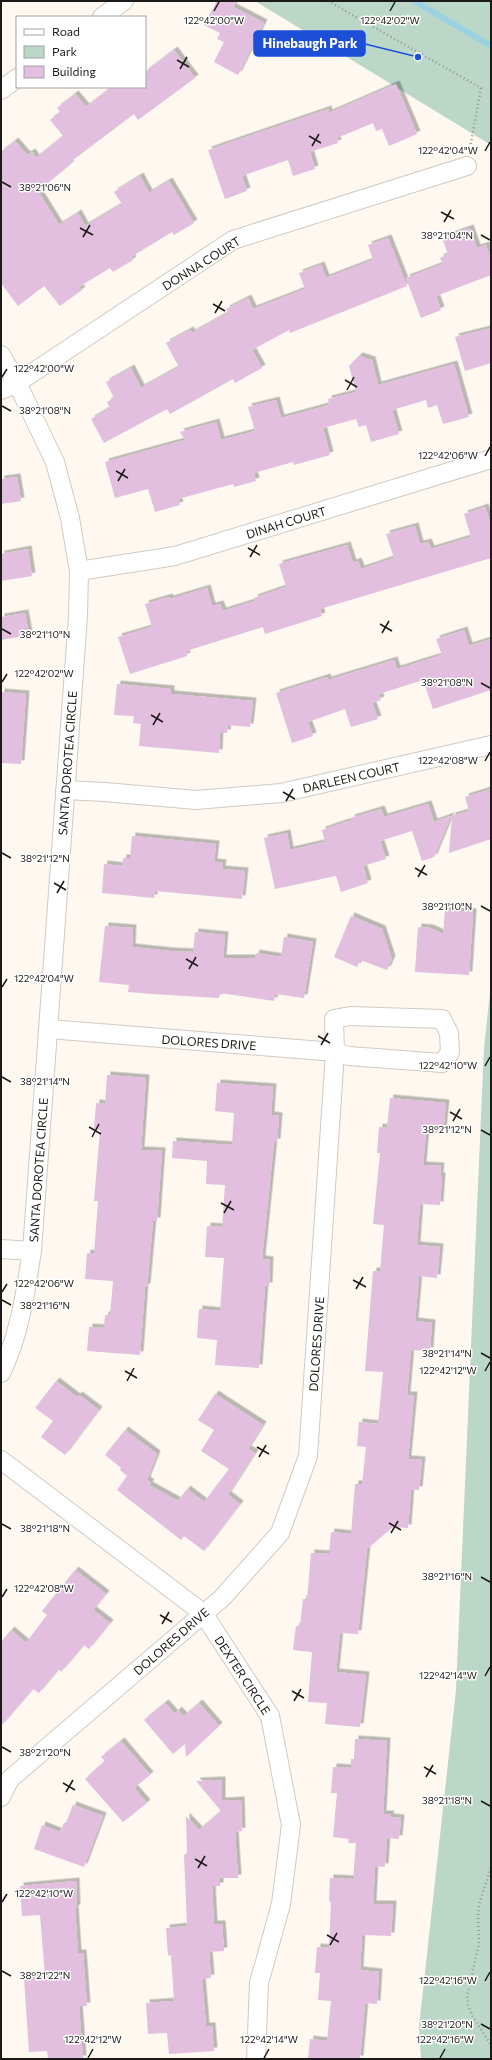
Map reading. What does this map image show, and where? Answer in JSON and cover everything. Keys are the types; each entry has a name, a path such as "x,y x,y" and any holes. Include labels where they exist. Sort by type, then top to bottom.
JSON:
{"street":[{"path":"103,16 124,1"},
{"path":"1,90 16,79"},
{"name":"DONNA COURT","path":"9,386 233,240 467,166"},
{"name":"SANTA DOROTEA CIRCLE","path":"1,355 9,386 55,462 70,518 79,571 78,616 32,1251 20,1322 10,1355 1,1373"},
{"name":"DINAH COURT","path":"79,571 175,556 491,459"},
{"name":"DARLEEN COURT","path":"65,790 196,800 281,793 491,745"},
{"path":"350,1016 442,1018 449,1033 450,1052 442,1063 349,1056 335,1052 334,1019 350,1016"},
{"name":"DOLORES DRIVE","path":"1,1797 10,1780 222,1598 280,1533 308,1456 335,1052 82,1033 49,1029"},
{"path":"1,1249 32,1251"},
{"name":"DEXTER CIRCLE","path":"1,1460 203,1613 270,1716 291,1825 281,1904 259,1983 256,2059"}],"path":[{"path":"328,1 481,88 467,166"},
{"path":"491,1868 480,1901 478,1913 478,1951 468,1996 468,2005 473,2017 491,2045"}],"green space":[{"path":"255,1 491,1 491,145"},
{"path":"491,982 491,2059 421,2059 419,2027 456,1690 484,1048"}],"building":[{"path":"217,1 237,1 233,7 264,23 238,75 214,62 224,42 217,39 220,33 204,25"},
{"path":"174,50 195,78 138,120 134,114 69,163 71,164 38,191 59,225 78,213 85,226 122,204 114,192 140,176 149,193 169,181 194,223 174,235 172,232 131,257 133,260 113,272 110,268 79,287 82,290 60,306 44,286 18,306 1,283 1,152 15,141 27,155 32,152 36,158 63,136 50,120 60,112 57,108 75,94 86,107 111,88 146,88 146,71"},
{"path":"396,84 417,134 389,146 382,129 376,131 373,123 337,138 338,143 310,152 315,169 293,176 288,160 242,176 247,191 225,199 208,150 328,109 329,113"},
{"path":"470,228 477,248 486,245 491,260 491,275 436,296 441,310 421,318 406,278 443,264 440,258 448,254 442,238"},
{"path":"388,238 407,286 290,333 289,330 252,350 262,368 235,383 233,379 170,414 167,409 104,443 91,419 110,408 107,402 114,398 106,382 131,368 141,388 179,367 166,343 190,330 192,333 228,313 226,309 248,298 253,309 305,289 299,273 321,265 326,278 373,260 368,245"},
{"path":"491,328 491,363 465,371 455,337"},
{"path":"359,356 372,360 378,385 454,364 469,417 443,424 437,405 428,408 426,400 392,410 399,434 371,442 366,425 359,427 356,419 323,428 330,455 294,465 293,462 254,473 256,481 234,487 233,484 178,499 180,505 155,512 148,489 115,498 105,462 185,440 180,432 216,422 221,440 255,431 248,407 276,400 281,418 329,405 328,399 356,392 349,366"},
{"path":"17,477 21,501 1,504 1,479"},
{"path":"485,507 491,525 491,558 320,609 322,616 265,634 263,627 186,651 187,656 130,674 118,637 152,627 145,604 169,597 170,599 207,588 212,606 220,604 223,611 255,601 254,598 286,587 279,564 347,545 353,563 358,561 361,569 394,558 386,534 415,526 420,544 428,542 431,549 471,537 464,514"},
{"path":"28,549 32,576 1,581 1,554"},
{"path":"25,613 29,635 1,640 1,617"},
{"path":"464,630 469,646 491,639 491,690 433,709 423,680 379,694 381,700 372,703 378,719 351,727 345,709 308,722 313,736 292,743 276,693 327,677 328,680 394,660 397,669 442,655 436,639"},
{"path":"117,684 171,689 171,694 253,701 250,727 228,725 227,733 220,733 219,753 139,746 141,724 133,723 134,716 114,715"},
{"path":"1,692 26,694 21,764 1,763"},
{"path":"491,789 491,839 449,853 452,816 469,811 465,797"},
{"path":"428,804 434,822 451,816 434,857 422,861 412,831 380,841 386,859 363,866 368,883 341,892 336,876 275,889 264,838 287,833 290,850 325,842 322,830 352,820 351,818 381,809 384,817"},
{"path":"132,836 216,844 214,862 223,863 222,869 245,871 242,899 155,891 154,898 102,893 104,864 122,866 123,858 130,858"},
{"path":"445,910 473,912 469,975 415,972 418,927 430,928 443,934"},
{"path":"351,916 382,929 392,959 387,970 360,960 357,967 334,957"},
{"path":"105,926 133,928 132,947 170,951 193,952 195,932 225,935 223,958 255,958 256,953 281,957 284,937 313,942 304,998 275,994 274,1001 220,993 219,998 152,994 128,992 129,985 99,982"},
{"path":"107,1075 146,1078 141,1150 162,1151 157,1221 153,1221 147,1287 145,1287 140,1355 87,1351 89,1327 104,1328 105,1315 110,1315 113,1281 85,1279 87,1253 94,1254 98,1201 94,1201 100,1130 94,1130 96,1103 105,1104"},
{"path":"217,1083 273,1087 271,1115 279,1116 277,1142 274,1142 262,1259 270,1260 269,1286 265,1286 259,1368 215,1365 217,1340 197,1338 199,1309 220,1311 224,1258 205,1257 207,1226 222,1227 225,1185 206,1184 207,1161 172,1158 173,1141 232,1145 234,1113 215,1111"},
{"path":"390,1098 446,1103 443,1133 426,1132 423,1165 441,1166 440,1176 442,1176 440,1205 420,1204 417,1245 440,1247 437,1278 419,1276 415,1321 432,1323 430,1351 411,1350 407,1395 414,1395 408,1459 422,1460 419,1490 411,1489 408,1528 393,1527 367,1549 358,1634 340,1633 336,1672 366,1675 360,1727 325,1724 327,1703 308,1702 312,1652 293,1650 296,1626 300,1626 303,1599 307,1599 311,1553 329,1554 331,1532 351,1534 355,1484 362,1484 366,1447 357,1446 359,1422 378,1424 383,1372 365,1371 373,1271 380,1271 384,1225 373,1224 380,1153 377,1153 379,1127 387,1128"},
{"path":"56,1381 77,1397 79,1395 99,1410 65,1455 41,1437 53,1421 35,1408"},
{"path":"215,1394 263,1425 248,1449 255,1453 228,1495 240,1504 204,1551 184,1536 181,1540 117,1490 127,1476 120,1470 121,1468 105,1455 125,1430 157,1454 147,1480 151,1483 149,1485 178,1501 187,1489 204,1502 229,1469 201,1451 214,1430 198,1420"},
{"path":"75,1570 106,1594 93,1610 110,1623 89,1649 84,1645 61,1672 59,1669 39,1693 33,1689 1,1726 1,1642 11,1630 26,1643 47,1615 42,1611"},
{"path":"165,1703 175,1714 178,1710 184,1716 199,1703 219,1726 186,1757 185,1744 173,1754 144,1720"},
{"path":"355,1739 387,1741 383,1814 391,1814 390,1817 401,1818 399,1839 387,1838 385,1867 375,1866 373,1904 393,1904 391,1936 362,1935 360,1970 379,1972 377,2004 365,2003 360,2059 308,2059 310,2039 327,2041 331,2001 318,2000 320,1973 315,1973 317,1947 329,1948 331,1902 329,1901 330,1878 353,1879 356,1843 348,1843 349,1839 333,1837 337,1793 331,1793 333,1767 351,1768 351,1759 354,1759"},
{"path":"121,1741 150,1775 134,1788 147,1803 123,1822 85,1779 105,1761 101,1757"},
{"path":"222,1780 222,1801 241,1800 242,1831 235,1832 238,1878 220,1878 220,1886 212,1886 214,1924 222,1924 224,1951 209,1952 211,1978 202,1979 206,2026 212,2026 214,2051 169,2054 167,2033 148,2034 146,2003 174,2001 171,1955 168,1956 166,1928 187,1926 184,1855 187,1853 186,1816 199,1830 221,1811 196,1781"},
{"path":"73,1805 103,1816 84,1867 34,1849 42,1825 60,1832 64,1823 66,1823"},
{"path":"76,1881 77,1908 75,1908 78,1953 83,1953 87,2006 79,2006 83,2059 48,2059 47,2051 29,2052 24,1978 45,1976 40,1915 22,1916 20,1886"}],"waterway":[{"path":"414,1 491,46"}],"place":[{"name":"Hinebaugh Park","path":"418,57"}]}
